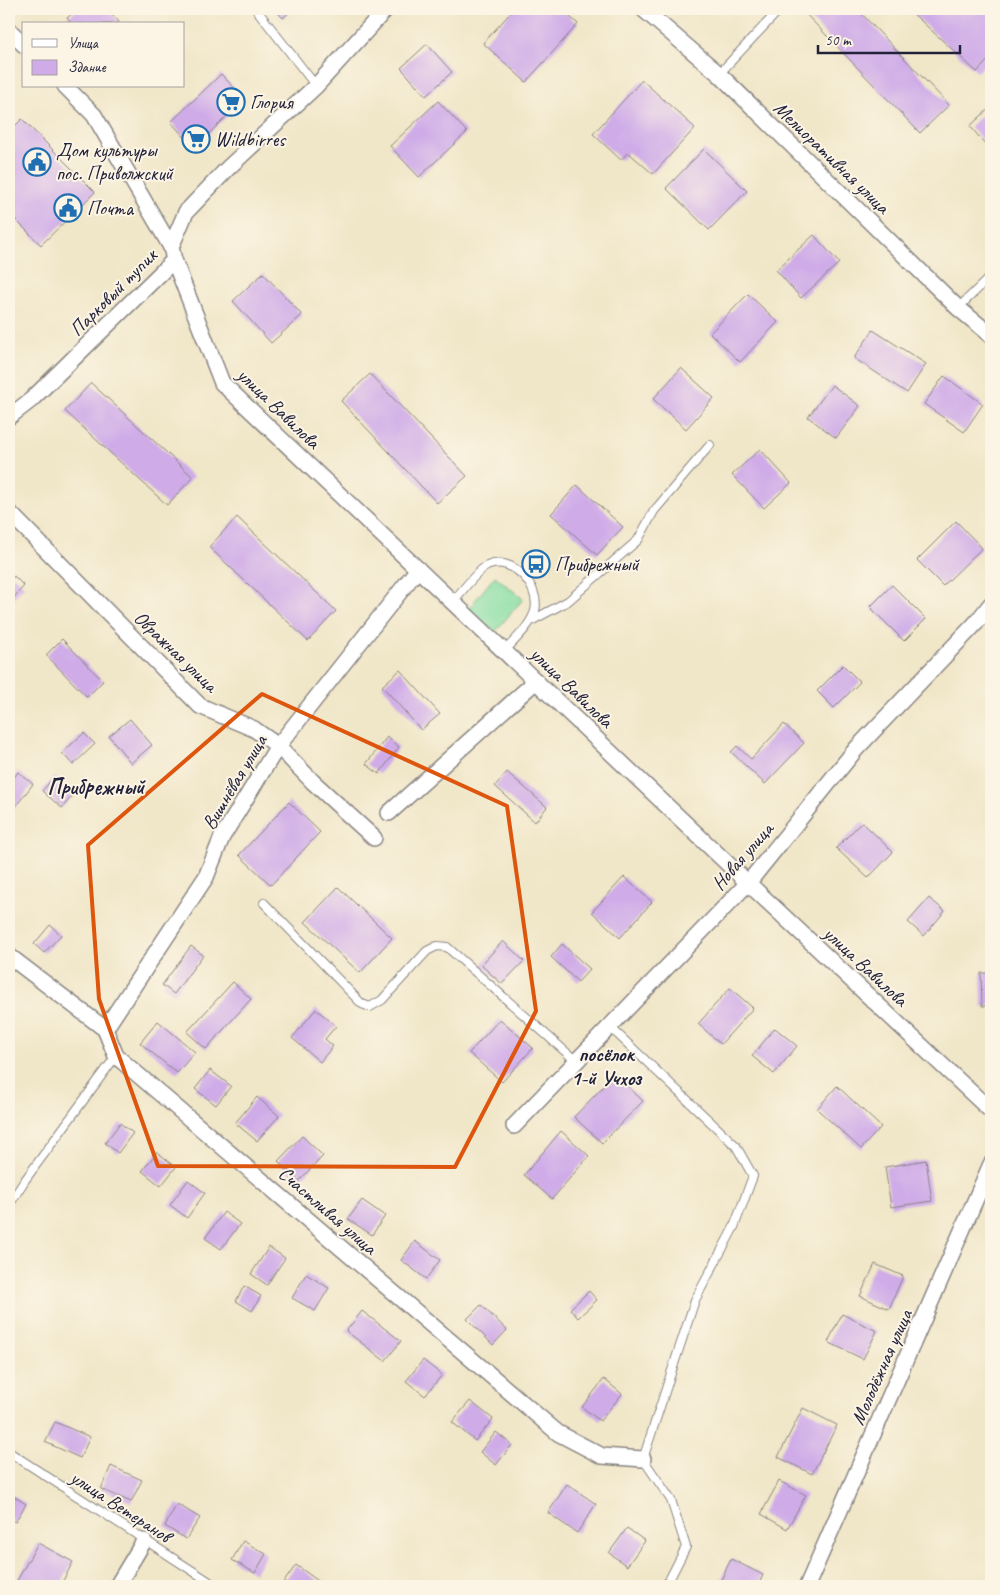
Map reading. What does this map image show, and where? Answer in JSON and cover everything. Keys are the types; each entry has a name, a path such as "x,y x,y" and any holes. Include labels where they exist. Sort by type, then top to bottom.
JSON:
{"street":[{"name":"Парковый тупик","path":"9,417 31,400 172,253 186,212 228,168 316,86 386,9"},
{"name":"Мелиоративная улица","path":"643,9 719,74 958,308 991,335"},
{"path":"9,30 22,43"},
{"name":"улица Вавилова","path":"67,88 94,115 172,253 222,383 991,1111"},
{"name":"Овражная улица","path":"9,512 200,706 254,729 278,746 313,782 374,838"},
{"name":"Вишнёвая улица","path":"105,1029 206,877 222,837 278,746 418,569"},
{"name":"Новая улица","path":"514,1126 748,883 856,749 976,623 991,604"},
{"path":"389,813 536,681"},
{"path":"9,956 105,1029"},
{"name":"Счастливая улица","path":"105,1029 116,1056 558,1433 602,1456 643,1459"},
{"name":"Молодёжная улица","path":"807,1586 991,1164"},
{"path":"117,1586 144,1541"}],"lane":[{"path":"256,9 316,86"},
{"path":"719,74 780,9"},
{"path":"958,308 991,276"},
{"path":"505,651 531,621 568,601 638,540 654,511 710,445"},
{"path":"453,602 484,567 495,562 506,563 522,575 534,592 536,599 535,610 531,621"},
{"path":"264,903 362,1004 370,1007 382,1000 427,951 437,946 447,947 576,1061"},
{"path":"609,1026 736,1146 753,1176 734,1227 695,1300 643,1459 671,1500 686,1547 666,1586"},
{"path":"9,1205 25,1180 116,1056"},
{"name":"улица Ветеранов","path":"9,1452 216,1586"}],"highlighted area":[{"path":"262,694 507,806 536,1011 455,1167 158,1166 99,999 88,845"}],"green space":[{"path":"495,576 523,599 495,632 468,609"}],"building":[{"path":"78,9 108,9 119,22 70,22 67,18"},
{"path":"274,9 293,9 283,18"},
{"path":"514,9 561,9 578,24 526,82 483,43"},
{"path":"805,9 857,9 949,105 920,133 803,11"},
{"path":"908,9 991,9 991,57 977,72"},
{"path":"427,44 452,72 426,96 401,68"},
{"path":"221,74 245,99 194,148 171,122"},
{"path":"642,80 695,128 653,174 628,152 621,160 593,134"},
{"path":"438,101 467,132 419,177 390,146"},
{"path":"991,107 991,151 970,126"},
{"name":"Дом культуры пос. Приволжский","path":"22,119 95,192 41,245 9,213 9,132"},
{"path":"704,149 747,191 709,230 666,188"},
{"path":"814,235 839,263 801,298 776,270"},
{"path":"263,273 302,315 271,343 233,301"},
{"path":"748,294 778,322 740,362 710,333"},
{"path":"873,330 926,364 907,393 854,358"},
{"path":"681,368 714,398 686,429 653,399"},
{"path":"370,374 467,476 437,503 341,401"},
{"path":"944,376 983,404 964,432 924,404"},
{"path":"91,383 193,477 167,505 65,411"},
{"path":"832,385 860,406 836,438 808,417"},
{"path":"760,449 791,483 764,508 732,475"},
{"path":"577,485 623,527 597,555 551,514"},
{"path":"237,517 336,611 308,641 209,547"},
{"path":"956,521 982,548 943,586 917,560"},
{"path":"14,576 24,586 9,603 9,582"},
{"path":"892,585 926,619 904,641 870,607"},
{"path":"62,639 103,681 87,697 46,655"},
{"path":"843,665 860,682 834,708 817,691"},
{"path":"400,670 440,714 421,730 382,686"},
{"path":"130,719 152,745 131,763 109,736"},
{"path":"784,724 804,743 765,784 731,752 737,746 751,759"},
{"path":"84,733 95,744 73,765 62,753"},
{"path":"387,737 399,747 379,774 366,764"},
{"path":"18,772 33,784 9,815 9,784"},
{"path":"507,772 547,807 535,822 495,786"},
{"path":"54,777 74,794 62,808 42,791"},
{"path":"289,802 320,832 271,885 239,855"},
{"path":"862,822 893,852 868,878 836,848"},
{"path":"624,877 652,902 620,938 592,912"},
{"path":"338,887 392,938 360,973 305,922"},
{"path":"929,898 945,911 924,936 908,922"},
{"path":"50,925 61,935 44,953 34,944"},
{"path":"503,941 524,961 502,984 481,965"},
{"path":"562,944 590,969 578,982 551,957"},
{"path":"191,946 203,955 174,994 162,985"},
{"path":"981,973 991,973 991,1006 982,1006"},
{"path":"233,982 251,999 206,1049 187,1032"},
{"path":"730,988 753,1008 721,1044 698,1024"},
{"path":"316,1009 336,1026 325,1039 333,1046 320,1062 292,1038"},
{"path":"500,1019 533,1048 502,1082 469,1053"},
{"path":"158,1021 195,1052 177,1073 140,1043"},
{"path":"775,1028 797,1046 774,1074 752,1056"},
{"path":"210,1070 231,1086 216,1105 195,1089"},
{"path":"615,1074 643,1101 602,1143 574,1117"},
{"path":"837,1086 881,1127 861,1149 817,1109"},
{"path":"257,1097 279,1116 257,1141 235,1123"},
{"path":"120,1123 133,1133 118,1153 105,1143"},
{"path":"561,1131 589,1156 552,1199 524,1175"},
{"path":"302,1136 323,1156 299,1181 278,1161"},
{"path":"157,1152 176,1167 161,1186 142,1171"},
{"path":"926,1160 932,1201 891,1207 885,1167"},
{"path":"188,1180 205,1193 187,1218 170,1205"},
{"path":"362,1200 385,1216 372,1235 348,1219"},
{"path":"224,1212 240,1224 221,1249 205,1238"},
{"path":"415,1241 440,1260 426,1279 401,1260"},
{"path":"269,1247 285,1258 267,1285 251,1274"},
{"path":"875,1264 903,1276 889,1309 860,1296"},
{"path":"306,1274 329,1288 315,1311 292,1298"},
{"path":"244,1286 261,1296 252,1311 236,1301"},
{"path":"589,1291 597,1300 578,1318 570,1309"},
{"path":"481,1305 507,1330 493,1345 467,1319"},
{"path":"362,1311 401,1341 385,1361 346,1331"},
{"path":"842,1314 877,1331 863,1359 828,1342"},
{"path":"423,1360 442,1375 425,1396 406,1381"},
{"path":"604,1379 622,1394 600,1421 582,1407"},
{"path":"470,1401 493,1419 475,1441 452,1422"},
{"path":"803,1408 837,1425 812,1474 778,1457"},
{"path":"55,1422 90,1437 80,1458 45,1442"},
{"path":"496,1432 512,1445 496,1465 480,1452"},
{"path":"111,1466 142,1480 131,1502 101,1489"},
{"path":"779,1481 806,1495 787,1529 761,1514"},
{"path":"567,1484 596,1504 577,1533 548,1513"},
{"path":"9,1493 26,1504 15,1522 9,1518"},
{"path":"177,1504 200,1518 186,1539 165,1526"},
{"path":"627,1528 645,1541 627,1566 609,1553"},
{"path":"243,1541 266,1554 255,1573 232,1560"},
{"path":"38,1543 73,1562 60,1586 14,1586"},
{"path":"731,1559 763,1575 758,1586 718,1586"},
{"path":"296,1565 321,1583 319,1586 281,1586"}],"place":[{"name":"Глория","path":"231,102"},
{"name":"Wildbirres","path":"196,139"},
{"name":"Дом культуры пос. Приволжский","path":"37,162"},
{"name":"Почта","path":"68,208"},
{"name":"Прибрежный","path":"536,564"}],"district":[{"name":"Прибрежный","path":"96,786"},
{"name":"посёлок 1-й Учхоз","path":"606,1066"}]}
